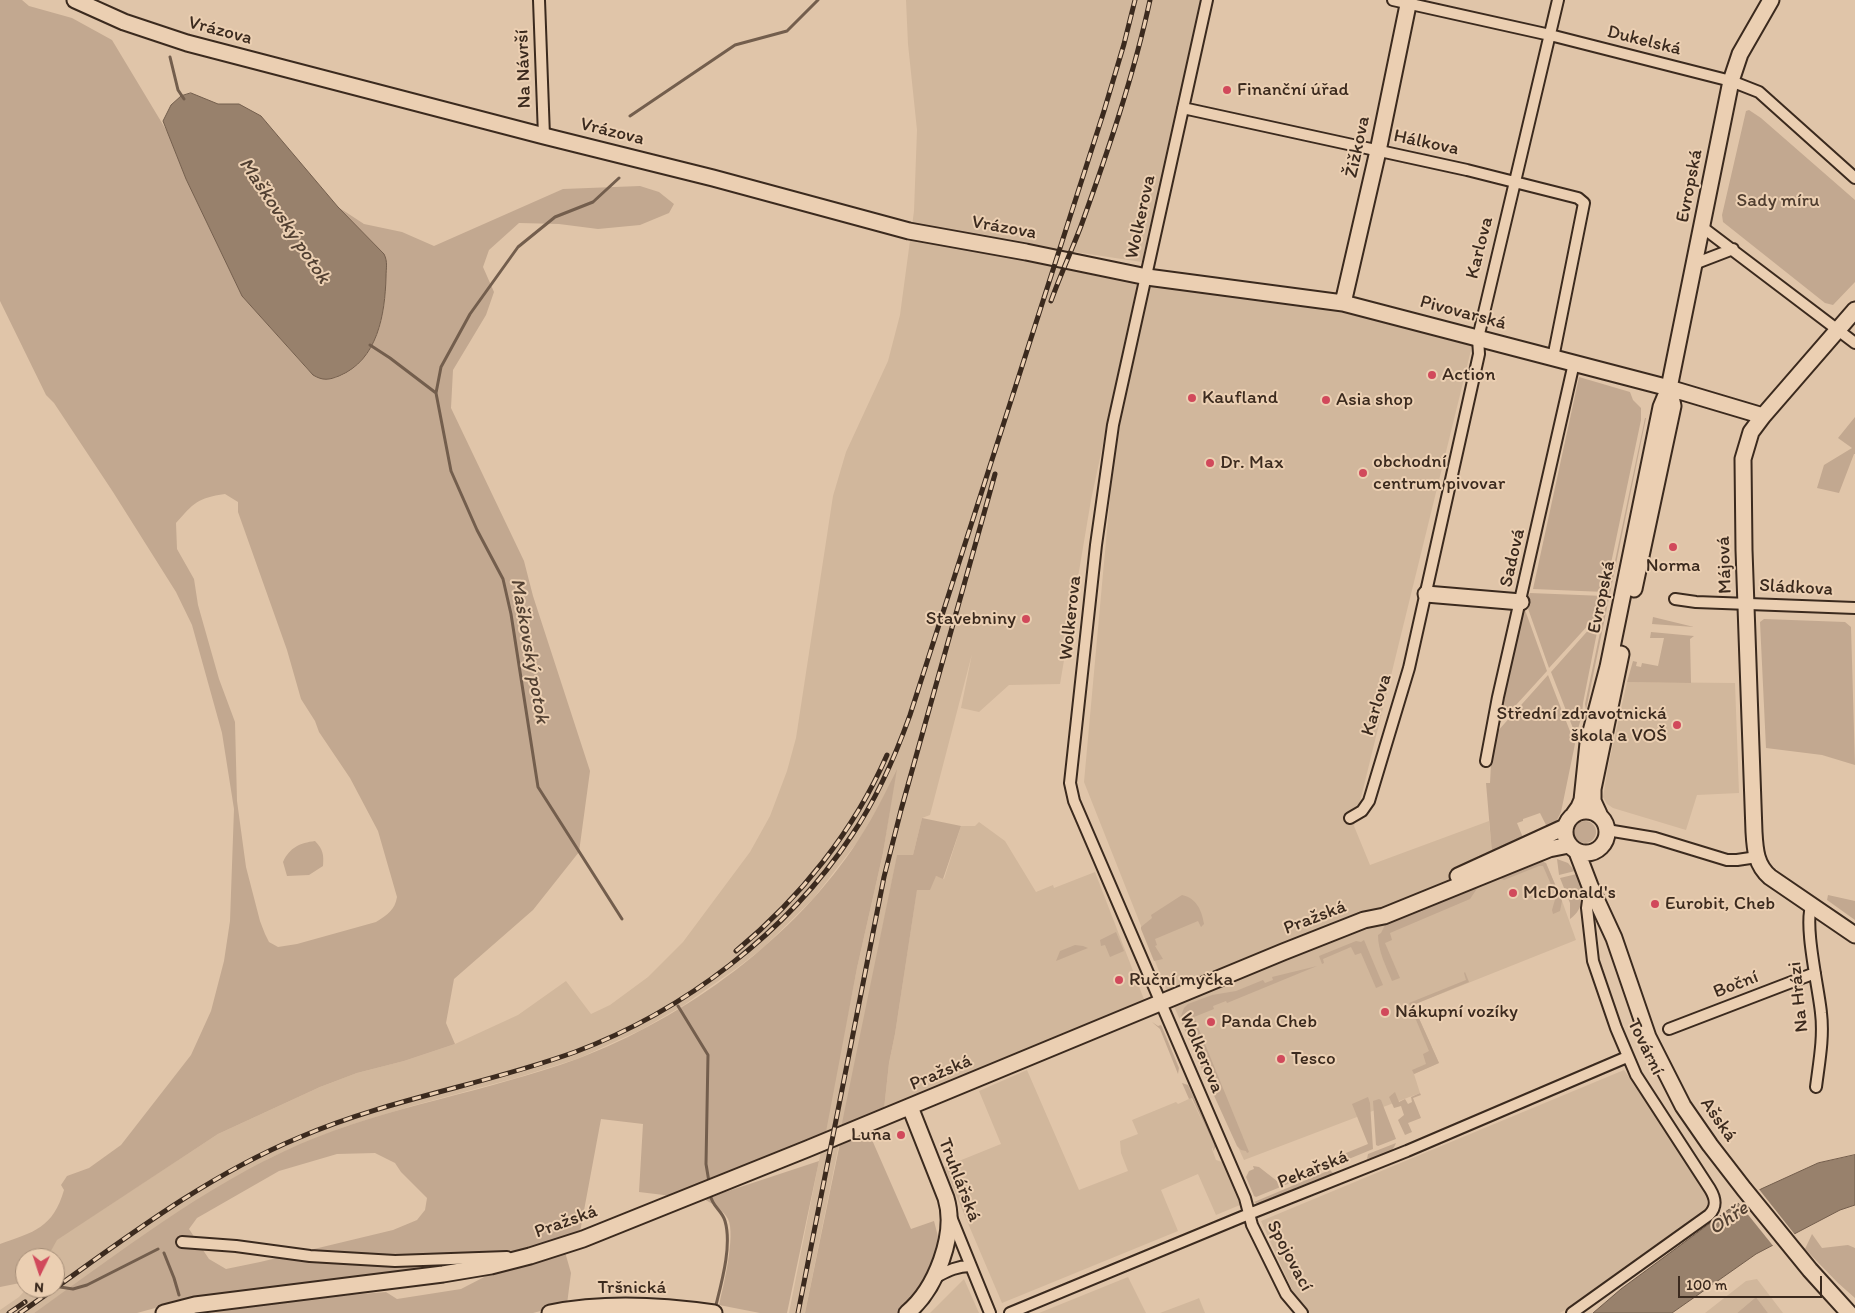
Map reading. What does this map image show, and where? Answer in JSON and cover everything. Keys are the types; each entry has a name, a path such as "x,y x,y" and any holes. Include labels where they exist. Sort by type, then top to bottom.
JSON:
{"main road":[{"name":"Vrázova","path":"75,0 124,22 188,43 713,178 909,231 1026,252 1147,277"},
{"name":"Evropská","path":"1574,814 1582,800 1588,743 1610,658 1661,407 1669,388 1731,81 1740,54 1771,0"},
{"name":"Žižkova","path":"1343,303 1378,151 1409,2"},
{"name":"Pivovarská","path":"1147,277 1343,303 1669,388 1763,416"},
{"name":"Májová","path":"1757,857 1754,832 1744,550 1743,459 1751,432 1763,416 1855,310"},
{"name":"Evropská","path":"1599,814 1593,801 1593,789 1673,406 1669,388"},
{"path":"1426,594 1521,602"},
{"path":"1586,810 1599,814 1607,830 1604,843 1590,853 1573,849 1566,840 1566,822 1574,814 1586,810"},
{"name":"Pražská","path":"164,1313 195,1305 443,1274 491,1266 583,1239 1364,920 1380,910 1565,827"},
{"name":"Pražská","path":"1364,920 1384,916 1548,849 1573,849"},
{"name":"Ašská","path":"1573,849 1614,938 1636,1005 1662,1066 1695,1124 1744,1189 1849,1313"},
{"name":"Ašská","path":"1596,850 1594,867 1610,916 1614,938"},
{"path":"1757,857 1766,874 1855,935"},
{"name":"Truhlářská","path":"910,1107 946,1198 950,1213"},
{"path":"907,1313 921,1298 934,1278 945,1246 950,1213"},
{"name":"Ašská","path":"1836,1298 1855,1310"},
{"name":"Tršnická","path":"550,1313 636,1306 682,1308 714,1313"}],"street":[{"name":"Na Návrší","path":"539,0 544,136"},
{"name":"Wolkerova","path":"1207,0 1113,425 1096,545 1070,783 1074,801 1245,1198 1249,1214"},
{"name":"Dukelská","path":"1393,0 1409,2 1550,35 1731,81 1759,92 1855,178"},
{"name":"Karlova","path":"1350,818 1362,812 1369,801 1409,668 1479,354 1478,338 1558,0"},
{"name":"Hálkova","path":"1183,108 1467,170 1516,183"},
{"path":"1516,183 1578,198 1584,203 1553,358"},
{"path":"1702,227 1855,343"},
{"path":"1694,264 1733,249"},
{"name":"Sadová","path":"1486,761 1498,697 1574,363"},
{"name":"Sládkova","path":"1675,599 1696,602 1855,608"},
{"path":"1607,830 1655,838 1727,860 1757,857"},
{"name":"Tovární","path":"1572,1313 1709,1215 1715,1207 1714,1197 1710,1190 1636,1075 1616,1028 1593,961 1587,908 1590,886"},
{"name":"Na Hrázi","path":"1812,904 1810,921 1814,973 1822,1014 1816,1087"},
{"name":"Boční","path":"1669,1028 1814,973"},
{"name":"Pekařská","path":"1010,1313 1407,1151 1628,1057"},
{"name":"Truhlářská","path":"950,1213 990,1313"},
{"name":"Spojovací","path":"1249,1214 1252,1225 1286,1294 1302,1313"},
{"name":"Pražská","path":"182,1242 236,1246 310,1256 395,1261 530,1256"},
{"path":"934,1278 961,1266 970,1266"}],"shaded area":[{"path":"906,0 1202,0 1142,262 1075,252 1065,269 1137,285 1091,500 1060,684 1009,685 979,712 961,708 972,654 930,815 922,818 913,855 897,856 805,1313 789,1313 857,968 883,853 896,771 859,840 813,899 763,948 684,1005 641,1030 577,1059 347,1126 268,1159 200,1199 65,1292 65,1248 52,1248 56,1240 218,1134 320,1087 357,1073 404,1061 455,1044 518,1015 566,981 591,1014 610,1005 648,977 683,942 750,852 770,816 787,771 796,738 833,496 846,452 888,361 900,315 914,211 917,130 908,44"},
{"path":"1150,283 1340,310 1472,346 1354,826 1370,865 1489,821 1492,853 1546,863 1576,940 1413,1005 1439,1063 1414,1074 1420,1093 1244,1160 1166,989 1084,782 1114,453"},
{"name":"Střední zdravotnická škola a VOŠ","path":"1627,682 1735,683 1739,793 1697,795 1686,830 1613,808 1607,804 1603,797"},
{"path":"979,822 1005,841 1036,892 1053,885 1054,888 1095,872 1145,1002 884,1109 889,1063 917,889 922,890 936,876 944,879 961,826 975,826"},
{"path":"1027,1070 1079,1190 1128,1171 1121,1153 1120,1141 1138,1134 1132,1120 1191,1098 1214,1145 1212,1149 1216,1160 1224,1165 1240,1205 1216,1215 1198,1174 1161,1190 1178,1231 1002,1303 944,1167 1001,1144 979,1091"},
{"path":"1624,1070 1708,1194 1706,1212 1597,1290 1560,1313 1306,1313 1299,1305 1261,1221"},
{"path":"1128,1277 1146,1313 1039,1313"},
{"path":"964,1279 979,1313 930,1313"},
{"path":"1757,1279 1783,1313 1768,1313 1756,1297 1737,1313 1705,1313 1746,1281"},
{"path":"18,1298 56,1298 34,1313 0,1313 0,1310"},
{"path":"1199,1298 1205,1313 1160,1313 1197,1299"}],"green space":[{"path":"0,0 22,0 29,6 72,18 112,40 168,133 186,179 242,296 308,370 322,379 338,377 352,370 371,348 381,320 386,291 386,260 384,254 338,207 364,224 402,232 434,246 563,189 640,186 659,192 674,204 669,213 640,225 598,229 559,224 519,223 489,250 483,267 494,292 486,315 453,370 451,408 524,561 533,596 590,771 579,852 533,910 454,979 446,1023 455,1044 404,1061 357,1073 320,1087 218,1134 57,1240 53,1248 15,1248 15,1284 0,1287 0,1244 32,1232 48,1221 59,1203 64,1190 61,1185 67,1176 89,1168 121,1145 191,1055 211,1011 224,961 230,921 234,809 222,733 192,625 176,592 113,492 54,403 46,395 0,301","holes":["225,494 238,502 238,512 287,650 301,699 315,721 319,732 350,778 378,831 397,897 392,909 376,922 297,944 278,947 269,942 265,934 246,867 237,801 235,722 219,679 198,605 194,579 177,549 176,523 197,502 208,497"]},
{"name":"Sady míru","path":"1749,110 1761,118 1855,200 1855,282 1833,305 1825,303 1723,222 1722,215 1746,111"},
{"path":"1579,377 1630,392 1633,400 1641,408 1641,420 1605,592 1533,589"},
{"path":"1855,417 1855,454 1839,493 1817,488 1824,465 1852,448 1838,438"},
{"path":"1646,418 1586,710 1585,704"},
{"path":"1530,593 1604,596 1602,610 1549,668 1526,603"},
{"path":"1524,607 1547,671 1496,727 1523,610"},
{"path":"1600,617 1582,715 1576,736 1551,672"},
{"path":"1653,617 1694,627 1652,624"},
{"path":"1764,619 1845,622 1851,627 1855,765 1822,755 1766,748 1760,622"},
{"path":"1651,632 1694,636 1690,639 1691,683 1627,682 1633,661 1637,662 1636,666 1641,667 1642,663 1658,666 1664,638 1650,638"},
{"path":"1548,675 1575,744 1561,812 1557,820 1548,829 1540,813 1523,819 1523,821 1517,823 1524,840 1492,853 1486,783 1490,783 1492,745 1496,733"},
{"path":"897,769 883,853 857,968 825,1137 672,1196 639,1192 643,1124 601,1119 580,1232 528,1249 489,1259 166,1305 137,1313 34,1313 55,1298 65,1298 65,1291 196,1200 264,1161 300,1144 368,1119 543,1071 618,1042 658,1021 698,997 771,941 804,909 833,875 859,839","holes":["375,1153 395,1163 401,1172 427,1198 425,1210 417,1220 393,1230 226,1269 209,1259 189,1229 197,1218 279,1171 337,1154"]},
{"path":"922,818 961,826 943,879 936,876 930,890 917,890 889,1063 884,1109 841,1128 897,855 913,855"},
{"path":"1581,821 1589,821 1596,828 1596,836 1589,843 1581,843 1574,836 1574,828"},
{"path":"315,841 322,852 323,866 309,875 287,876 283,862 292,849"},
{"path":"1557,859 1568,863 1575,871 1559,875"},
{"path":"1539,860 1546,863 1562,901 1560,911 1553,914 1552,910 1556,896 1543,866 1504,880 1498,877"},
{"path":"1581,873 1583,898 1579,910 1570,919 1570,903 1560,878"},
{"path":"1480,884 1470,899 1390,933 1392,940 1385,943 1400,978 1392,981 1378,941 1378,935 1385,925"},
{"path":"1182,895 1195,902 1202,914 1204,924 1201,927 1198,921 1155,939 1157,945 1155,946 1163,959 1154,961 1141,927 1152,918 1151,915"},
{"path":"1828,895 1855,901 1855,920 1827,900"},
{"path":"1116,932 1124,951 1110,957 1105,945 1101,946 1100,940"},
{"path":"1364,940 1383,985 1376,988 1361,953 1355,955 1351,947 1323,959 1324,963 1322,964 1319,956 1356,941 1361,942"},
{"path":"1075,945 1088,948 1056,961 1060,951"},
{"path":"1317,966 1227,1003 1226,1001 1213,1006 1214,1009 1194,1017 1249,1152 1247,1153 1237,1146 1196,1056 1181,1016 1188,1004 1212,995 1236,991 1263,980 1265,983 1273,980 1272,977"},
{"path":"1465,972 1469,982 1413,1005 1439,1063 1414,1074 1412,1070 1426,1064 1423,1054 1429,1051 1409,1003 1466,980"},
{"path":"1152,1022 1162,1027 1179,1068 1178,1074 1160,1029"},
{"path":"1182,1083 1188,1085 1216,1146 1213,1151 1214,1145 1192,1098 1189,1099"},
{"path":"1395,1092 1399,1102 1405,1099 1408,1104 1412,1102 1411,1097 1420,1093 1421,1095 1413,1098 1421,1118 1408,1123 1412,1132 1405,1135 1398,1120 1404,1115 1401,1106 1394,1108 1389,1097"},
{"path":"1368,1097 1373,1149 1339,1163 1338,1160 1331,1163 1332,1166 1256,1197 1254,1196 1246,1177 1249,1171 1254,1169 1253,1166 1259,1167 1277,1181 1368,1144 1352,1104"},
{"path":"1379,1099 1396,1139 1378,1146 1376,1145 1373,1101"},
{"path":"869,1133 911,1229 934,1221 941,1248 928,1277 899,1313 805,1313 840,1143"},
{"path":"1396,1143 1388,1153 1367,1159 1368,1154"},
{"path":"819,1161 787,1313 760,1313 719,1305 730,1249 730,1227 728,1219 723,1213 704,1199"},
{"path":"1330,1170 1333,1173 1322,1181 1315,1180 1277,1196 1272,1202 1259,1205 1254,1202"},
{"path":"1812,1234 1822,1248 1848,1245 1855,1248 1855,1298 1805,1249"},
{"path":"565,1252 571,1273 567,1304 533,1313 201,1313 313,1298 386,1292 397,1299 461,1289 492,1273"},
{"path":"1756,1297 1768,1313 1737,1313"}],"water":[{"path":"191,93 218,104 239,104 261,116 338,207 384,254 387,265 381,320 371,347 363,359 352,369 339,376 326,379 313,375 242,296 186,179 163,121 171,105 181,96"},
{"name":"Ohře","path":"1855,1155 1855,1205 1840,1210 1756,1254 1672,1313 1593,1313 1621,1289 1728,1210 1761,1189 1818,1163"}],"pier":[{"path":"1758,1188 1796,1236 1774,1247 1737,1201"}],"waterway":[{"path":"630,116 735,45 787,31 818,0"},
{"name":"Maškovský potok","path":"170,57 178,90 184,99"},
{"path":"436,393 441,367 470,314 518,247 555,217 593,202 619,178"},
{"name":"Maškovský potok","path":"370,345 436,393 451,471 477,530 503,579 511,614 538,787 622,919"},
{"name":"Maškovský potok","path":"678,1006 708,1055 706,1164 709,1182"},
{"name":"Maškovský potok","path":"710,1194 713,1202 724,1217 727,1231 727,1252 716,1305"},
{"path":"65,1288 73,1289 87,1285 158,1249"},
{"path":"164,1253 179,1295"}],"railway":[{"path":"20,1313 120,1241 189,1195 261,1155 332,1124 401,1102 541,1064 575,1052 616,1035 655,1015 730,965 765,936 826,871 870,807 892,762 910,715 1104,111 1135,0"},
{"path":"1051,301 1081,226 1110,143 1136,57 1150,0"},
{"path":"798,1313 884,877 995,474"},
{"path":"736,951 782,909 823,862 858,810 874,783 887,755"},
{"path":"9,1313 25,1302"}],"place":[{"name":"Finanční úřad","path":"1227,90"},
{"name":"Action","path":"1432,375"},
{"name":"Kaufland","path":"1192,398"},
{"name":"Asia shop","path":"1326,400"},
{"name":"Dr. Max","path":"1210,463"},
{"name":"obchodní centrum pivovar","path":"1363,473"},
{"name":"Norma","path":"1673,547"},
{"name":"Stavebniny","path":"1026,619"},
{"name":"Střední zdravotnická škola a VOŠ","path":"1677,725"},
{"name":"McDonald's","path":"1513,893"},
{"name":"Eurobit, Cheb","path":"1655,904"},
{"name":"Ruční myčka","path":"1119,980"},
{"name":"Nákupní vozíky","path":"1385,1012"},
{"name":"Panda Cheb","path":"1211,1022"},
{"name":"Tesco","path":"1281,1059"},
{"name":"Luna","path":"901,1135"}]}
